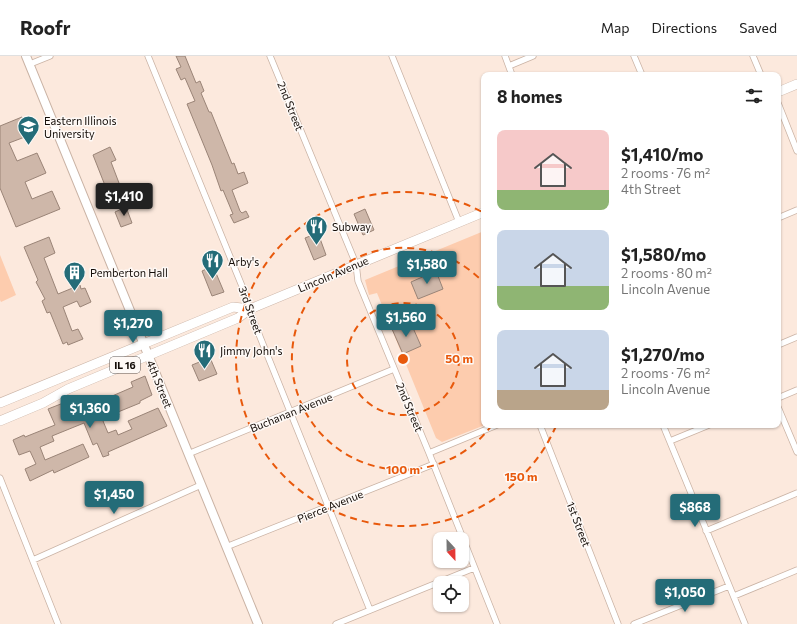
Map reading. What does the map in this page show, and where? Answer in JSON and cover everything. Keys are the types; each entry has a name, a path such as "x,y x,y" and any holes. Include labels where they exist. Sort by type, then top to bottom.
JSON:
{"main road":[{"path":"781,91 797,84"},
{"name":"Lincoln Avenue","path":"0,421 43,403 68,389 238,318 250,309 481,213"},
{"name":"Lincoln Avenue","path":"0,403 233,307 250,309"}],"street":[{"name":"4th Street","path":"26,56 258,624"},
{"path":"30,64 50,56"},
{"name":"3rd Street","path":"148,56 244,291 290,412 370,610"},
{"name":"2nd Street","path":"270,56 356,264 358,281 430,453 497,624"},
{"path":"392,56 459,222"},
{"path":"505,56 511,72"},
{"path":"509,66 533,56"},
{"path":"634,56 641,72"},
{"path":"753,56 760,72"},
{"path":"781,111 797,151"},
{"path":"781,217 797,210"},
{"path":"781,344 797,337"},
{"name":"Buchanan Avenue","path":"188,454 394,369"},
{"path":"781,397 797,390"},
{"path":"781,414 797,452"},
{"path":"430,453 490,428"},
{"name":"1st Street","path":"541,428 618,624"},
{"path":"664,428 745,624"},
{"path":"670,441 702,428"},
{"name":"Pierce Avenue","path":"226,547 434,464"},
{"path":"0,478 58,624"},
{"path":"33,560 201,486"},
{"path":"706,531 797,493"},
{"path":"336,624 474,568"},
{"path":"734,596 797,570"},
{"path":"634,624 729,586"}],"shaded area":[{"path":"481,232 481,427 442,442 436,438 377,293 369,295 365,280"},
{"path":"0,255 16,295 1,302 0,300"}],"building":[{"path":"176,56 185,56 196,83 200,81 204,91 201,93 209,112 211,112 232,164 234,163 238,174 244,172 248,183 232,190 240,211 242,213 246,211 249,217 234,223 230,215 233,214 223,190 221,191 187,104 195,101 185,78 181,80 176,69 181,67"},
{"path":"22,117 30,135 9,143 17,161 37,153 46,173 25,182 32,199 52,191 60,209 16,227 0,188 0,126"},
{"path":"110,147 116,160 111,162 119,183 106,188 93,155"},
{"path":"126,207 132,223 121,227 115,212"},
{"path":"365,209 374,230 363,235 354,214"},
{"name":"Subway","path":"318,233 326,255 314,260 305,238"},
{"name":"Pemberton Hall","path":"49,237 55,253 44,258 58,294 80,285 81,289 85,288 91,302 80,307 77,301 63,307 72,331 78,329 83,339 68,345 67,342 63,344 50,312 47,313 42,301 45,299 36,282 38,280 24,247"},
{"name":"Arby's","path":"213,266 224,292 212,296 202,271"},
{"path":"436,271 443,289 418,299 411,282"},
{"path":"410,321 421,346 403,354 392,329"},
{"name":"Jimmy John's","path":"208,353 217,374 199,381 192,365 202,361 200,357"},
{"path":"145,376 152,395 140,401 140,403 118,412 119,415 103,421 108,433 116,430 118,435 132,429 128,421 158,408 167,426 108,452 109,455 103,457 97,443 93,445 84,423 52,436 54,441 40,447 45,460 83,444 89,457 54,473 53,470 30,481 25,469 36,464 30,451 19,455 13,440 24,435 25,437 55,425 48,409 71,400 73,404 86,398 89,406 133,387 131,382"}],"place":[{"name":"Eastern Illinois University","path":"29,146"},
{"name":"Subway","path":"316,246"},
{"name":"Arby's","path":"213,280"},
{"name":"Pemberton Hall","path":"75,292"},
{"name":"Jimmy John's","path":"205,370"}]}
